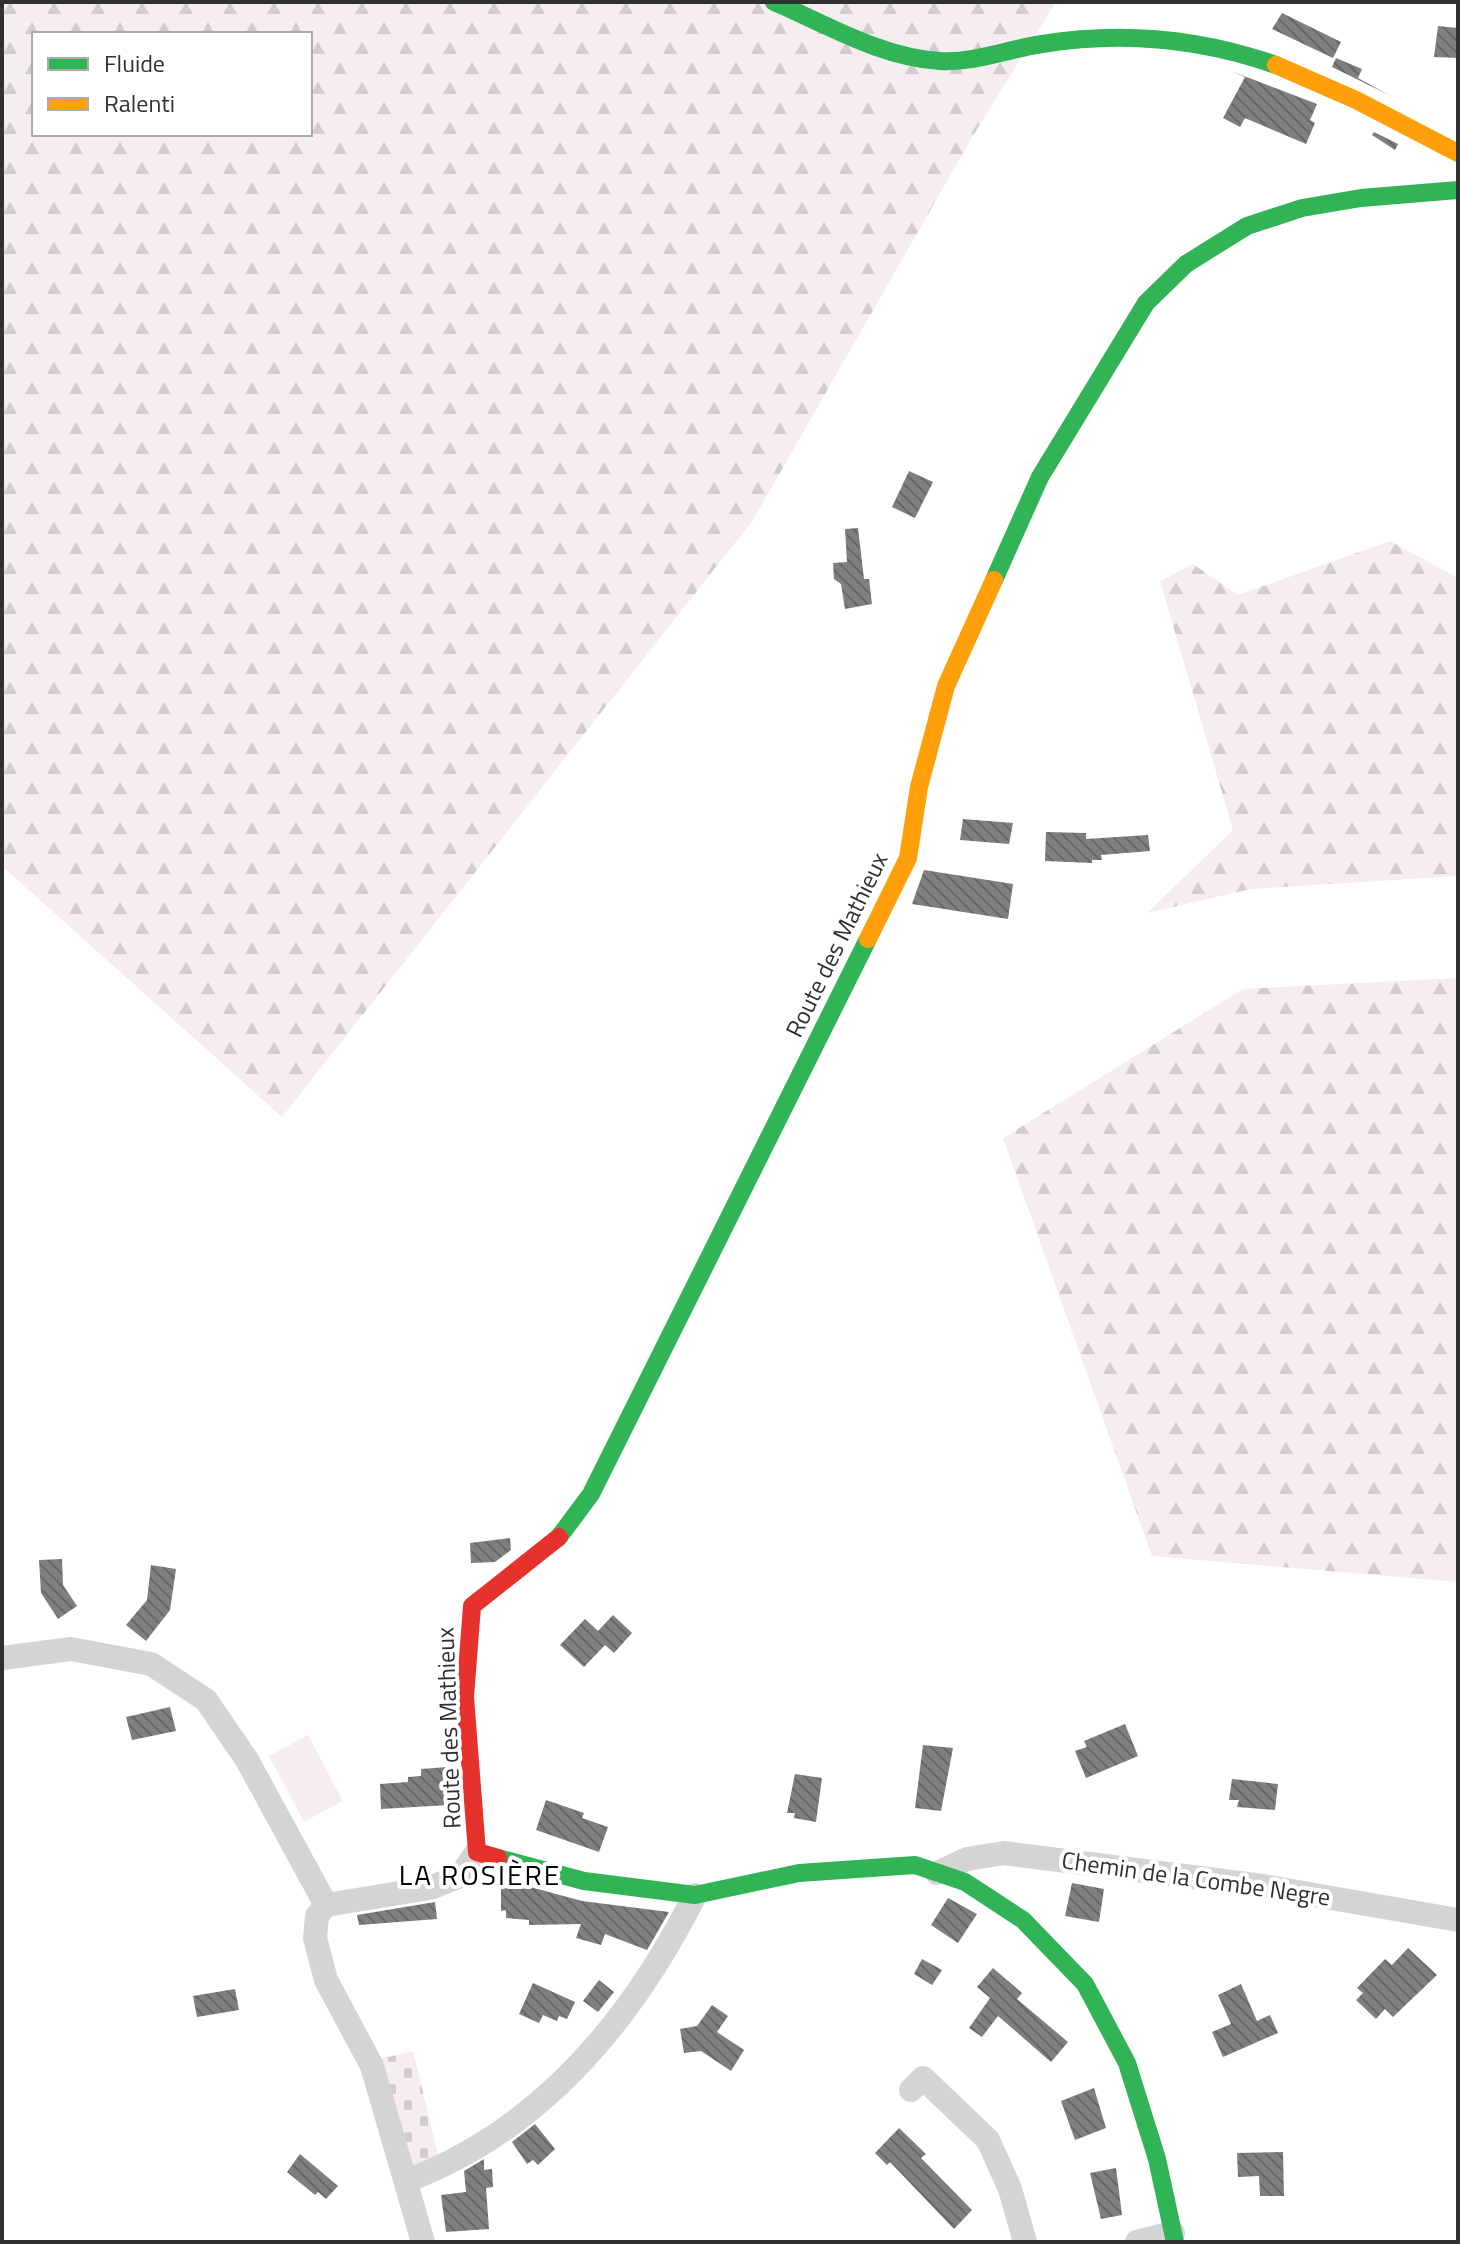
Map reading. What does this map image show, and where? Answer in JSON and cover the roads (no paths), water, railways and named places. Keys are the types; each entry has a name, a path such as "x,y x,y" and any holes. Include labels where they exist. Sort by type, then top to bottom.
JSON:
{"street":[{"path":"774,2 913,58 938,62 965,61 1035,45 1094,39 1174,39 1225,47 1274,64 1458,153"},
{"name":"Route des Mathieux","path":"477,1852 466,1637 472,1606 488,1590 516,1574 571,1524 591,1494 654,1369 908,858 919,787 946,686 1040,477 1146,303 1186,264 1247,226 1302,208 1361,198 1458,190"},
{"path":"2,1658 71,1649 151,1664 206,1700 247,1760 326,1905"},
{"path":"423,2242 372,2066 326,1980 315,1938 317,1916 326,1905 430,1888 460,1876 477,1852 584,1881 695,1895 799,1873 915,1865 965,1882 1023,1920 1085,1984 1127,2063 1157,2159 1174,2238 1137,2242"},
{"name":"Chemin de la Combe Negre","path":"937,1873 967,1859 1004,1853 1263,1886 1458,1920"},
{"path":"406,2181 436,2169 492,2138 554,2091 613,2030 671,1942 695,1895"},
{"path":"911,2090 923,2078 988,2140 1010,2189 1025,2242"}],"district":[{"name":"LA ROSIÈRE","path":"480,1875"}]}
